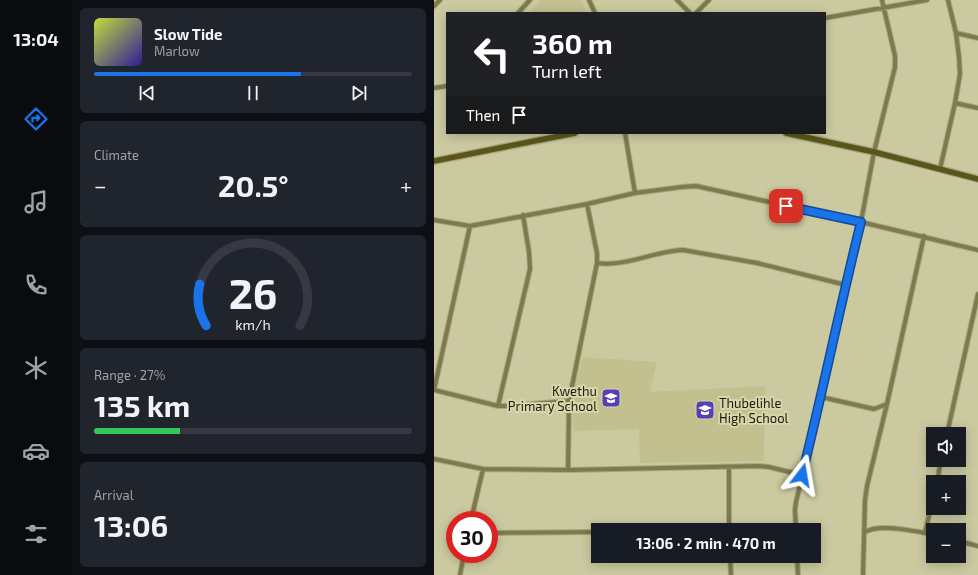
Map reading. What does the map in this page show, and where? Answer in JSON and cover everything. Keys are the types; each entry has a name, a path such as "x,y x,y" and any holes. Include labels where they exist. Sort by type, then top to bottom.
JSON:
{"street":[{"path":"434,6 440,0"},
{"path":"519,12 530,0"},
{"path":"589,0 595,12"},
{"path":"677,0 689,12"},
{"path":"697,12 709,0"},
{"path":"796,523 796,502 861,222 874,152 895,67 895,56 882,0"},
{"path":"826,18 927,0"},
{"path":"940,169 960,74 956,33 948,0"},
{"path":"956,33 978,38"},
{"path":"434,88 446,86"},
{"path":"955,103 978,108"},
{"path":"434,161 570,134"},
{"path":"625,134 635,193"},
{"path":"791,134 874,152 978,178"},
{"path":"434,220 470,226 588,204 635,193 696,186 924,236 978,250"},
{"path":"568,470 569,401 597,262 597,253 588,204"},
{"path":"498,406 530,269 523,215"},
{"path":"470,226 434,390 498,406 569,401"},
{"path":"863,575 864,500 924,236"},
{"path":"597,262 606,264 670,251 683,250 758,263 846,285"},
{"path":"949,427 978,294"},
{"path":"821,397 874,408 887,404"},
{"path":"434,459 483,469 568,470 764,466 802,475"},
{"path":"729,467 729,523"},
{"path":"473,511 483,469"},
{"path":"864,532 883,528 925,533 929,515"},
{"path":"498,533 591,532"},
{"path":"966,543 978,546"},
{"path":"460,575 462,563"},
{"path":"730,563 731,575"},
{"path":"797,563 798,575"}],"shaded area":[{"path":"541,0 581,0 587,12 530,12"},
{"name":"Thubelihle High School","path":"583,357 657,362 650,392 765,386 764,461 640,463 639,429 573,431 574,390"}],"place":[{"name":"Kwethu Primary School","path":"611,398"},
{"name":"Thubelihle High School","path":"705,410"}],"route":[{"path":"786,206 861,222 802,475"}]}
